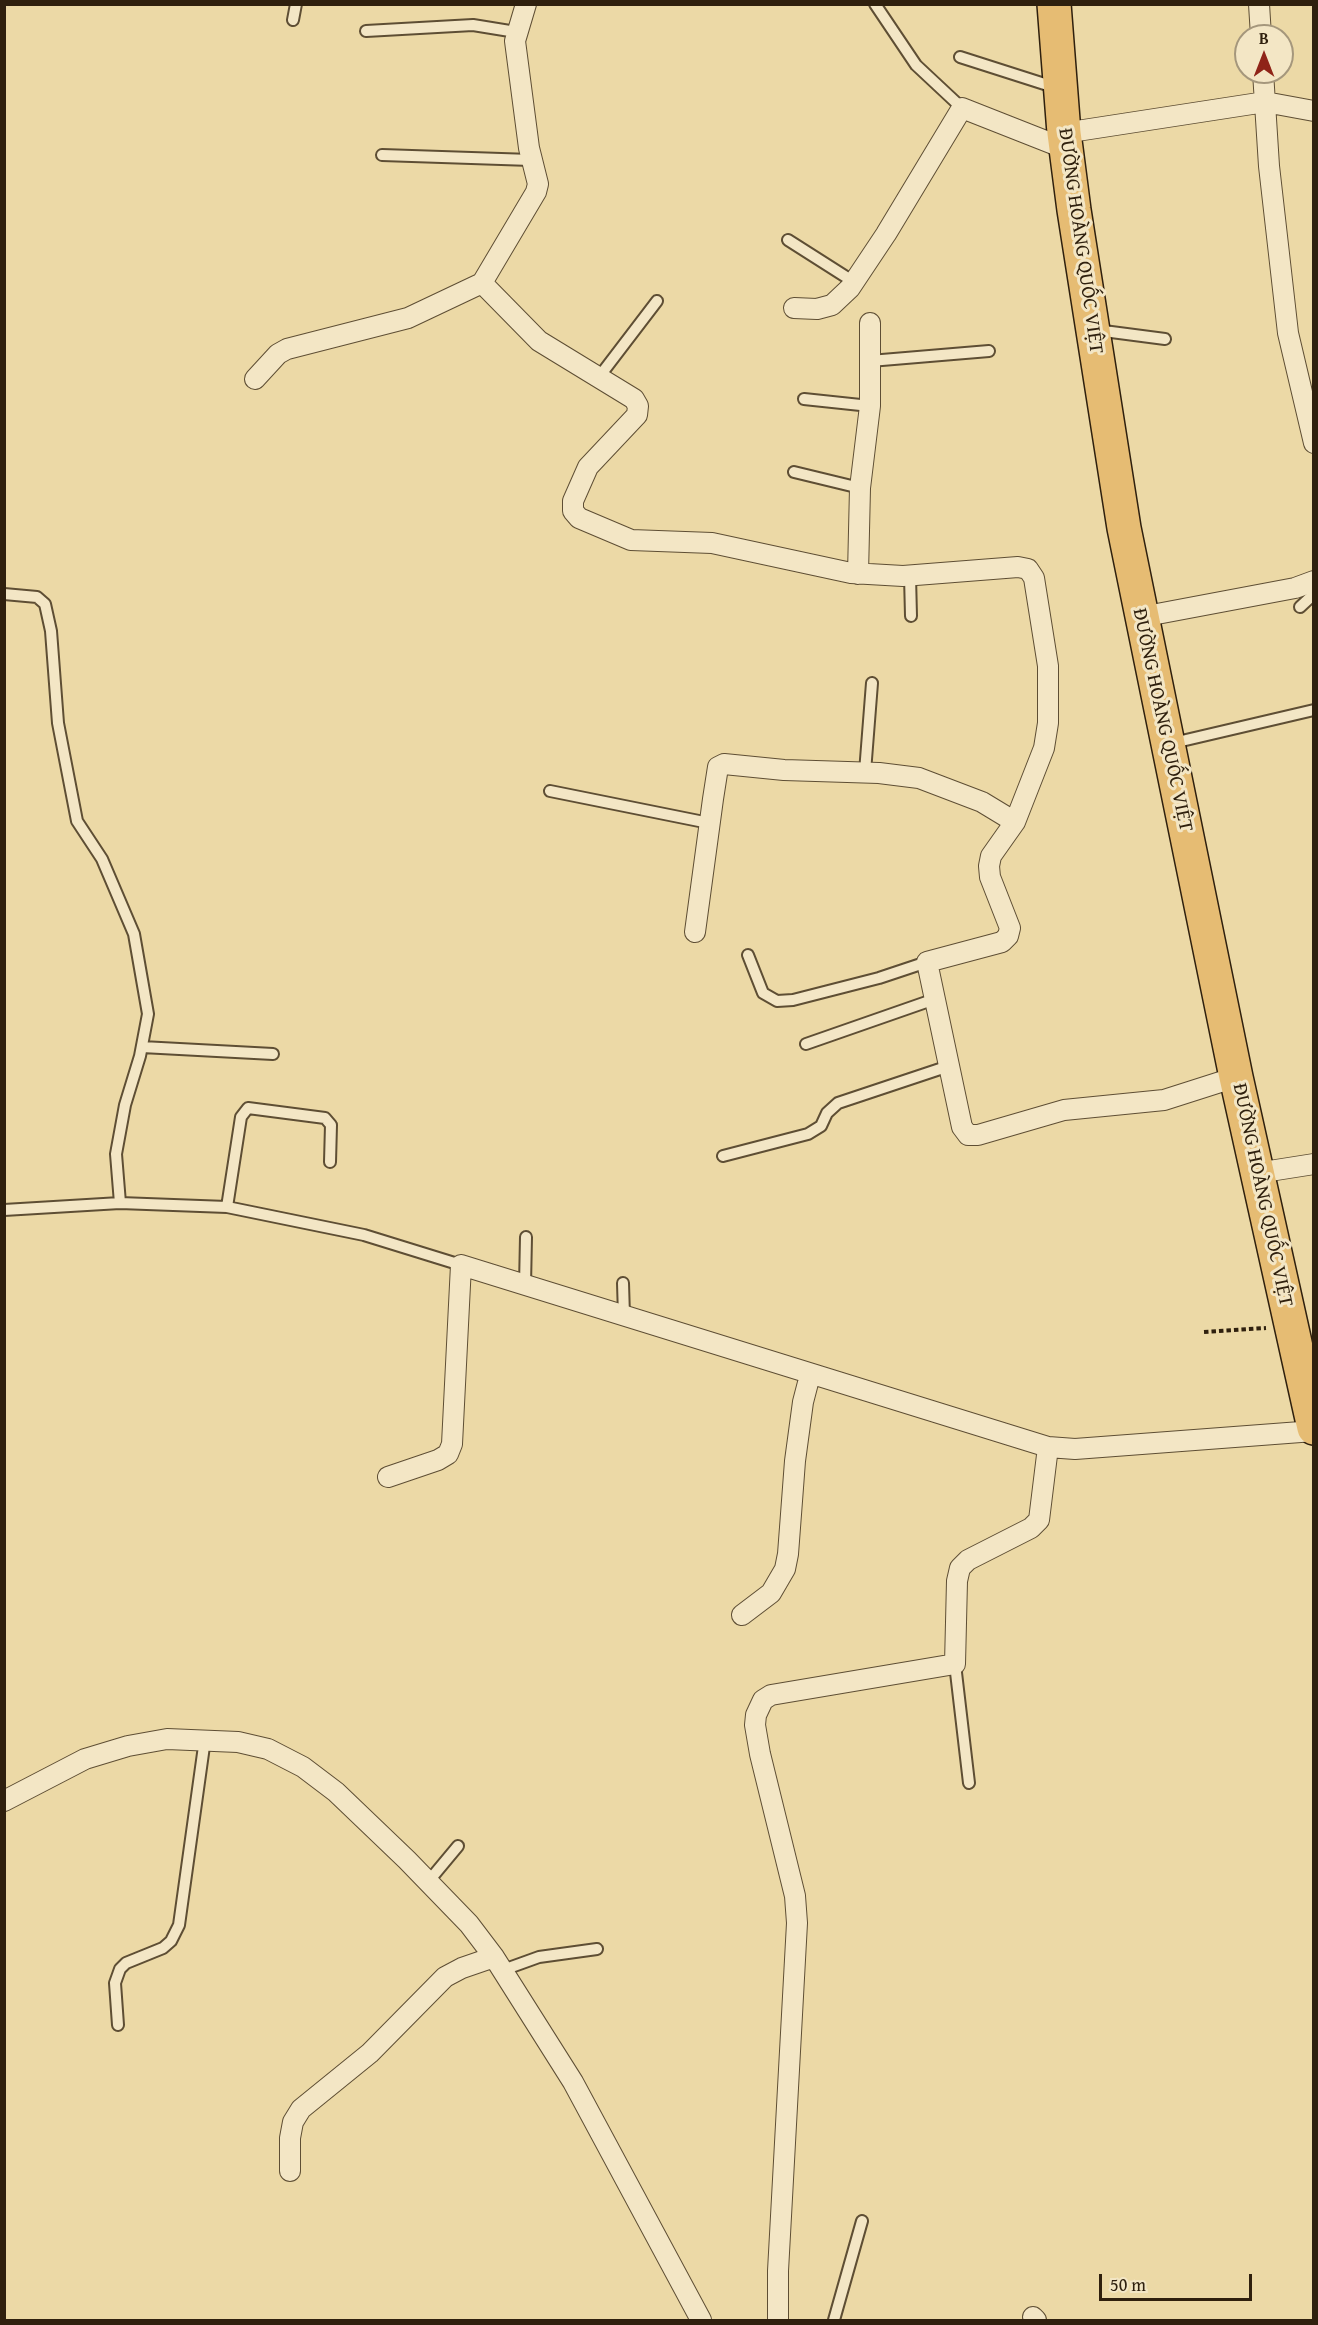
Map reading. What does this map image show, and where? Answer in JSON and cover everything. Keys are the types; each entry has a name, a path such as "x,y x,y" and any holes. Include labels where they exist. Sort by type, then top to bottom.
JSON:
{"highway":[{"name":"ĐƯỜNG HOÀNG QUỐC VIỆT","path":"1054,4 1065,141 1124,528 1236,1077 1314,1430"}],"street":[{"path":"255,379 278,354 287,349 408,318 482,283 536,192 538,184 531,160 516,32 526,4"},
{"path":"1259,4 1260,24"},
{"path":"1264,84 1269,166 1288,333 1314,443"},
{"path":"794,308 817,309 832,305 854,282 932,161 962,108 1065,141 1265,102 1314,111"},
{"path":"482,283 539,341 634,399 638,406 637,415 588,467 573,501 573,511 579,518 631,540 712,543 858,574 910,576 1018,567 1028,569 1034,578 1048,666 1048,723 1044,748 1015,822 991,856 988,867 1010,928 1008,936 1002,942 927,962 962,1127 968,1135 978,1135 1064,1110 1164,1100 1236,1077"},
{"path":"858,574 860,488 870,406 870,323"},
{"path":"1141,617 1295,588 1314,581"},
{"path":"695,932 718,767 724,764 784,770 865,772 919,778 982,802 1015,822"},
{"path":"1257,1173 1314,1164"},
{"path":"388,1477 438,1460 448,1454 452,1444 461,1265 1048,1448 1075,1449 1314,1430"},
{"path":"742,1615 764,1601 778,1583 785,1569 795,1461 803,1402 810,1374"},
{"path":"778,2320 797,1923 795,1896 754,1725 756,1715 759,1706 771,1695 955,1665 957,1581 960,1568 968,1560 1031,1528 1039,1520 1048,1448"},
{"path":"4,1801 85,1759 117,1749 167,1739 205,1739 268,1749 303,1767 336,1792 428,1882 469,1924 498,1964 573,2082 701,2320"},
{"path":"290,2171 290,2138 293,2122 301,2109 370,2053 445,1977 462,1968 498,1964"}],"lane":[{"path":"293,20 296,4"},
{"path":"875,4 915,65 962,108"},
{"path":"366,31 474,25 516,32"},
{"path":"960,57 1061,89"},
{"path":"382,155 531,160"},
{"path":"788,240 854,282"},
{"path":"599,377 657,301"},
{"path":"1093,330 1165,339"},
{"path":"870,361 988,351"},
{"path":"804,399 870,406"},
{"path":"794,472 860,488"},
{"path":"910,576 911,616"},
{"path":"4,594 38,597 45,604 51,631 58,723 77,821 102,859 134,934 147,1014 141,1047 125,1105 116,1154 120,1203"},
{"path":"1300,607 1314,594"},
{"path":"865,772 872,683"},
{"path":"1167,745 1314,710"},
{"path":"550,791 709,823"},
{"path":"748,955 764,993 777,1000 792,1000 836,989 927,962"},
{"path":"806,1044 935,999"},
{"path":"141,1047 273,1054"},
{"path":"723,1156 808,1134 821,1126 827,1113 838,1103 949,1066"},
{"path":"226,1207 241,1117 248,1108 325,1118 331,1125 330,1161"},
{"path":"4,1210 120,1203 226,1207 364,1235 461,1265"},
{"path":"525,1285 526,1238"},
{"path":"623,1283 624,1316"},
{"path":"955,1665 969,1783"},
{"path":"118,2025 115,1983 120,1969 126,1963 163,1948 171,1941 179,1925 205,1739"},
{"path":"428,1882 458,1846"},
{"path":"498,1964 597,1949"},
{"path":"834,2320 862,2221"}],"path":[{"path":"1204,1332 1291,1326"}]}
